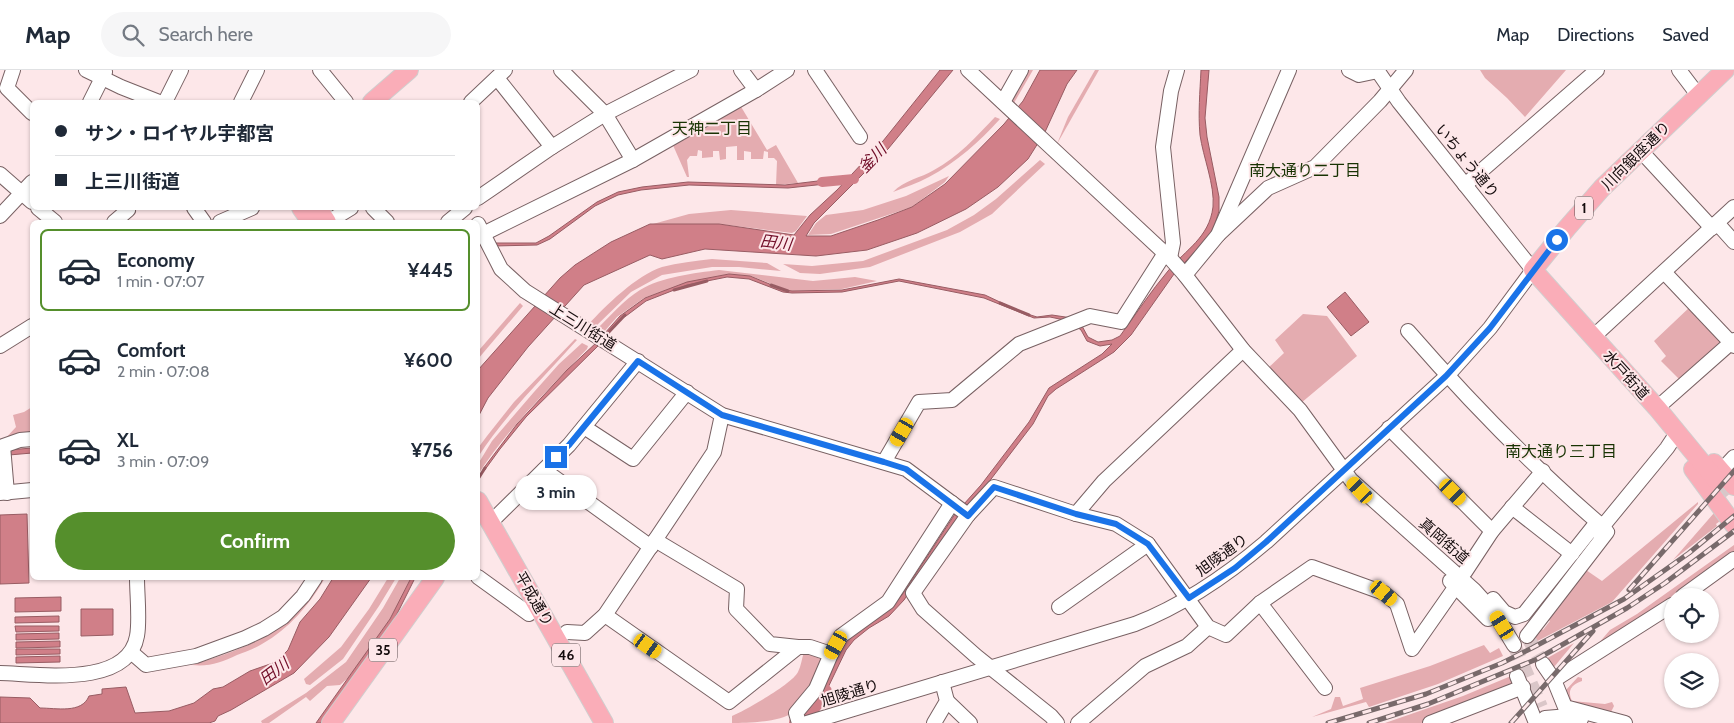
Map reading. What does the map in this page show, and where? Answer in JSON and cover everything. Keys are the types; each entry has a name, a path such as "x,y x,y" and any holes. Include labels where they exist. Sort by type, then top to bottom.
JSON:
{"main road":[{"path":"374,100 408,70"},
{"name":"川向銀座通り","path":"1533,270 1602,188 1725,70"},
{"name":"水戸街道","path":"1533,270 1677,433 1719,476"},
{"path":"1656,408 1680,424 1719,476 1734,486"},
{"path":"1677,433 1683,455 1734,525"},
{"name":"平成通り","path":"480,511 484,528 604,723"},
{"name":"35","path":"331,723 434,580"}],"street":[{"path":"13,70 7,88 30,111"},
{"path":"86,70 104,74 121,87 144,100"},
{"path":"166,100 181,70"},
{"path":"242,100 257,70"},
{"path":"320,70 344,100"},
{"path":"561,70 604,114 633,160"},
{"path":"480,197 604,114 692,70"},
{"path":"741,70 756,90"},
{"path":"480,227 633,160 756,90 787,70"},
{"path":"815,70 860,137"},
{"name":"真岡街道","path":"968,70 1167,255 1185,275 1243,350 1300,410 1343,471 1360,490 1474,590 1494,612 1510,644"},
{"path":"1004,104 1021,70"},
{"path":"884,462 919,402 952,400 1019,344 1090,316 1122,322 1173,243 1163,147 1171,91 1177,70"},
{"path":"1218,235 1289,70"},
{"path":"1350,70 1359,75 1378,71"},
{"path":"1185,275 1218,235 1268,188 1315,167 1390,90 1406,70"},
{"path":"1465,185 1597,70"},
{"path":"1679,70 1698,95"},
{"name":"いちょう通り","path":"1378,71 1390,90 1533,270"},
{"path":"91,100 104,74"},
{"path":"473,100 501,74 552,147"},
{"path":"121,87 154,100"},
{"path":"1640,150 1714,225 1734,242"},
{"path":"0,174 27,197 0,216"},
{"path":"1593,337 1734,207"},
{"path":"40,210 53,220"},
{"path":"116,220 128,210"},
{"path":"225,220 247,210"},
{"path":"331,220 348,210"},
{"path":"375,210 385,220"},
{"path":"450,220 463,210"},
{"name":"上三川街道","path":"480,229 501,269 528,293 722,415 906,469 968,516"},
{"name":"旭陵通り","path":"806,723 1135,624 1189,598 1235,568 1251,555 1446,376 1484,334 1533,270"},
{"path":"1656,408 1733,343 1664,272"},
{"path":"0,346 30,327"},
{"path":"1408,331 1446,376 1484,416 1607,532 1527,636"},
{"path":"1076,514 1104,481 1243,350"},
{"path":"484,528 569,445 638,361"},
{"path":"584,426 633,459 687,392"},
{"path":"567,632 585,633 605,615 714,452 722,415"},
{"path":"1389,428 1492,531"},
{"path":"1600,524 1510,644 1486,616 1405,539 1406,530 1416,530 1490,595 1504,612 1515,618 1524,614 1572,554 1667,448 1677,433"},
{"path":"30,439 20,440 3,446 3,493 30,490"},
{"path":"1719,476 1734,456"},
{"path":"544,470 653,544 737,589 736,609 770,644 810,647 831,654"},
{"path":"1465,572 1492,531 1543,471"},
{"path":"1057,723 1051,716 1000,677 991,667 923,609 913,594 968,516 994,487 1076,514 1116,524 1148,544 1189,598 1208,627 1226,635 1260,603 1312,567 1384,593 1397,604 1412,649 1456,586"},
{"path":"799,723 796,713 816,688 841,636 888,602 952,503"},
{"path":"1512,507 1572,554"},
{"path":"1059,607 1148,544"},
{"path":"1694,588 1734,559"},
{"path":"480,578 530,614"},
{"path":"0,673 66,675 110,669 121,663 131,652 137,636 137,580"},
{"path":"131,652 146,666 196,656 244,638 282,617 303,596 314,580"},
{"path":"1260,603 1325,688"},
{"path":"1554,680 1664,610"},
{"path":"605,615 729,702 798,647"},
{"path":"1078,723 1145,666 1187,646 1208,627"},
{"path":"1544,664 1554,680 1565,707 1625,723"},
{"path":"1430,723 1520,681 1538,718 1569,716 1596,723"},
{"path":"942,682 947,701 970,723"},
{"path":"934,723 947,701"}],"shaded area":[{"path":"1029,70 1033,70 1014,103 1012,101"},
{"path":"1095,70 1099,70 1057,144 1068,117"},
{"path":"1480,70 1566,70 1525,117 1485,78"},
{"path":"740,105 767,150 776,145 798,183 776,185 777,161 774,158 768,158 768,152 764,151 763,159 751,159 751,152 744,151 744,160 737,160 737,146 726,147 726,159 720,160 719,151 713,151 713,157 702,158 702,151 698,150 697,156 690,156 687,160 689,177 687,177 672,143"},
{"path":"995,117 1000,119 976,144 958,158 929,177 893,192 907,182 929,173 951,159"},
{"path":"1040,160 1045,164 992,214 960,232 870,267 820,274 800,273 783,264 812,266 863,261 947,230 974,215 996,199"},
{"path":"949,176 945,182 912,207 831,234 808,235 816,223 826,215 863,210 906,196"},
{"path":"731,210 807,216 796,231 792,233 719,224 653,224 689,214"},
{"path":"712,259 767,263 781,271 739,267 712,267 662,275 631,292 594,328 588,325 622,292 652,271 674,264"},
{"path":"719,270 813,281 855,277 877,281 842,289 790,291 751,276 728,274 686,283 644,298 617,317 603,333 597,329 628,298 648,286 678,276"},
{"path":"520,303 523,306 480,357 480,349"},
{"path":"1692,305 1724,340 1682,382 1661,361 1666,356 1654,341"},
{"path":"1303,314 1327,316 1357,356 1301,403 1268,368 1284,353 1275,340"},
{"path":"575,339 577,340 512,412 480,454 480,445 514,402"},
{"path":"582,343 588,346 516,424 480,472 480,461 492,441 559,364"},
{"path":"30,408 30,435 4,440 16,427 13,415"},
{"path":"1698,502 1612,602 1528,646 1526,641 1539,627 1543,630 1550,621 1545,618 1586,570 1602,581"},
{"path":"1714,513 1720,521 1716,524 1717,526 1673,560"},
{"path":"1734,545 1734,552 1688,588 1674,588"},
{"path":"318,580 324,580 298,615 272,638 253,649 221,662 210,665 192,665 240,648 263,637 283,623"},
{"path":"387,580 395,580 343,659 310,685 306,684 304,679 341,647 369,609"},
{"path":"399,580 410,580 390,619 350,676 340,685 327,686 310,701 306,697 269,723 262,723 261,721 306,693 346,662 383,608"},
{"path":"1664,595 1664,605 1592,651 1610,630"},
{"path":"1574,643 1544,679 1535,665"},
{"path":"1484,645 1490,653 1499,648 1503,656 1438,684 1369,707 1366,702 1312,717 1331,709 1335,697 1340,697 1343,706 1363,699 1360,688 1430,666"},
{"path":"804,652 825,659 812,687 793,712 781,718 732,723 732,716 768,696 794,677 799,670"},
{"path":"1511,676 1517,686 1430,720 1421,723 1385,723 1463,696"},
{"path":"1578,677 1582,678 1582,681 1571,688 1572,701 1605,704 1612,702 1614,706 1610,714 1569,702 1566,690"}],"water":[{"path":"940,70 953,70 888,149 814,223 806,236 831,236 912,207 945,184 1004,124 1023,101 1040,70 1077,70 1067,84 1045,132 1028,159 998,187 966,209 917,233 867,250 816,256 705,249 662,259 650,255 584,285 528,347 488,398 480,413 480,368 560,278 575,265 611,242 650,224 719,224 794,235 810,215 837,190 883,141"},
{"path":"1201,70 1209,70 1205,118 1219,197 1219,211 1210,235 1174,274 1131,335 1114,352 1048,396 1033,424 985,487 958,518 904,600 889,616 854,640 846,650 823,698 815,708 805,711 827,678 846,640 890,608 902,595 955,514 981,485 1029,422 1049,388 1102,354 1112,344 1100,346 1087,341 1081,330 1069,321 1050,317 1034,318 984,298 899,281 842,292 792,293 783,292 749,279 727,277 687,285 646,301 620,319 600,344 526,417 484,471 483,469 517,424 620,316 645,298 687,282 729,274 750,276 784,290 792,291 842,290 899,279 985,295 1021,312 1037,317 1052,315 1072,318 1082,326 1088,337 1098,342 1112,340 1120,336 1162,279 1202,235 1211,218 1213,198 1211,180 1199,127"},
{"path":"834,179 835,183 788,188 689,185 641,190 618,195 595,206 550,239 537,245 494,246 493,243 536,243 597,202 618,192 642,187 688,182 785,185"},
{"path":"1345,292 1369,322 1351,336 1327,307"},
{"path":"30,448 30,453 9,455 8,450"},
{"path":"27,514 29,583 0,584 0,515"},
{"name":"田川","path":"332,580 370,580 329,637 294,673 218,716 215,721 209,723 0,723 0,697 30,698 40,708 68,709 75,708 86,702 89,696 102,694 102,689 126,687 135,713 169,711 194,703 213,689 223,687 250,671 276,662 288,650 300,622 320,599"},
{"path":"410,580 414,580 394,620 322,723 316,723 390,619"},
{"path":"61,597 61,611 15,612 15,598"},
{"path":"81,609 113,609 113,635 81,636"},
{"path":"59,616 59,622 15,623 15,617"},
{"path":"15,626 59,626 59,631 16,632"},
{"path":"59,633 59,639 16,640 16,634"},
{"path":"60,641 60,647 16,648 16,642"},
{"path":"16,649 60,649 60,654 16,655"},
{"path":"60,656 60,662 16,663 16,657"}],"waterway":[{"path":"822,182 854,179"},
{"path":"674,290 707,281"},
{"path":"771,285 788,291"},
{"path":"1000,303 1029,315"},
{"path":"607,334 625,315"},
{"path":"480,476 485,468"},
{"path":"798,723 823,692"}],"tunnel":[{"path":"1717,481 1734,501"},
{"path":"1527,636 1543,664"},
{"path":"1514,645 1541,707"}],"railway":[{"path":"1629,590 1734,471"},
{"path":"1328,723 1426,694 1502,663 1532,648 1624,599 1689,553 1734,516"},
{"path":"1369,723 1428,704 1537,659 1627,608 1665,583 1734,531"},
{"path":"1511,723 1593,631"}],"district":[{"name":"天神二丁目","path":"712,128"},
{"name":"南大通り二丁目","path":"1305,170"},
{"name":"南大通り三丁目","path":"1561,451"}],"route":[{"path":"556,457 569,445 638,361 722,415 906,469 968,516 994,487 1076,514 1116,524 1148,544 1189,598 1235,568 1266,542 1446,376 1490,328 1557,240"}],"water label":[{"name":"釜川","path":"872,158"}]}
